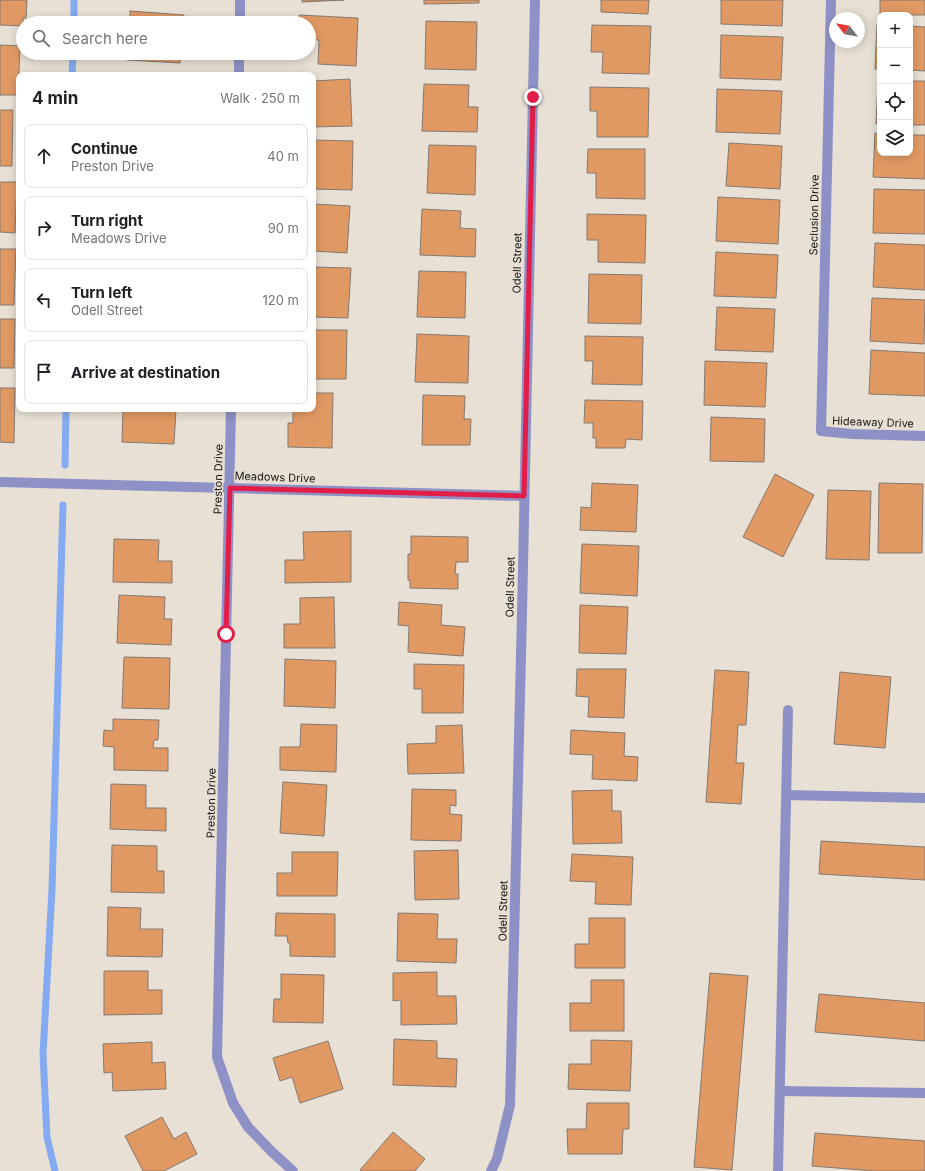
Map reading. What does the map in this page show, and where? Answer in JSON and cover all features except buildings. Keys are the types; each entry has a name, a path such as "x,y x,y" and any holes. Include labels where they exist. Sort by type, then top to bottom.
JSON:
{"street":[{"path":"240,0 240,16"},
{"name":"Odell Street","path":"491,1171 497,1159 510,1105 535,0"},
{"name":"Seclusion Drive","path":"821,431 831,0"},
{"path":"239,60 239,72"},
{"name":"Preston Drive","path":"231,412 217,1057 233,1103 248,1127 293,1171"},
{"name":"Hideaway Drive","path":"821,431 852,434 925,436"},
{"name":"Meadows Drive","path":"0,482 524,496"},
{"path":"778,1171 788,710"},
{"path":"787,795 925,798"},
{"path":"780,1091 925,1093"}],"waterway":[{"path":"74,0 74,16"},
{"path":"72,72 73,60"},
{"path":"65,465 66,412"},
{"path":"55,1171 47,1137 43,1054 52,889 63,505"}],"route":[{"path":"226,634 230,488 524,496 533,97"}]}
